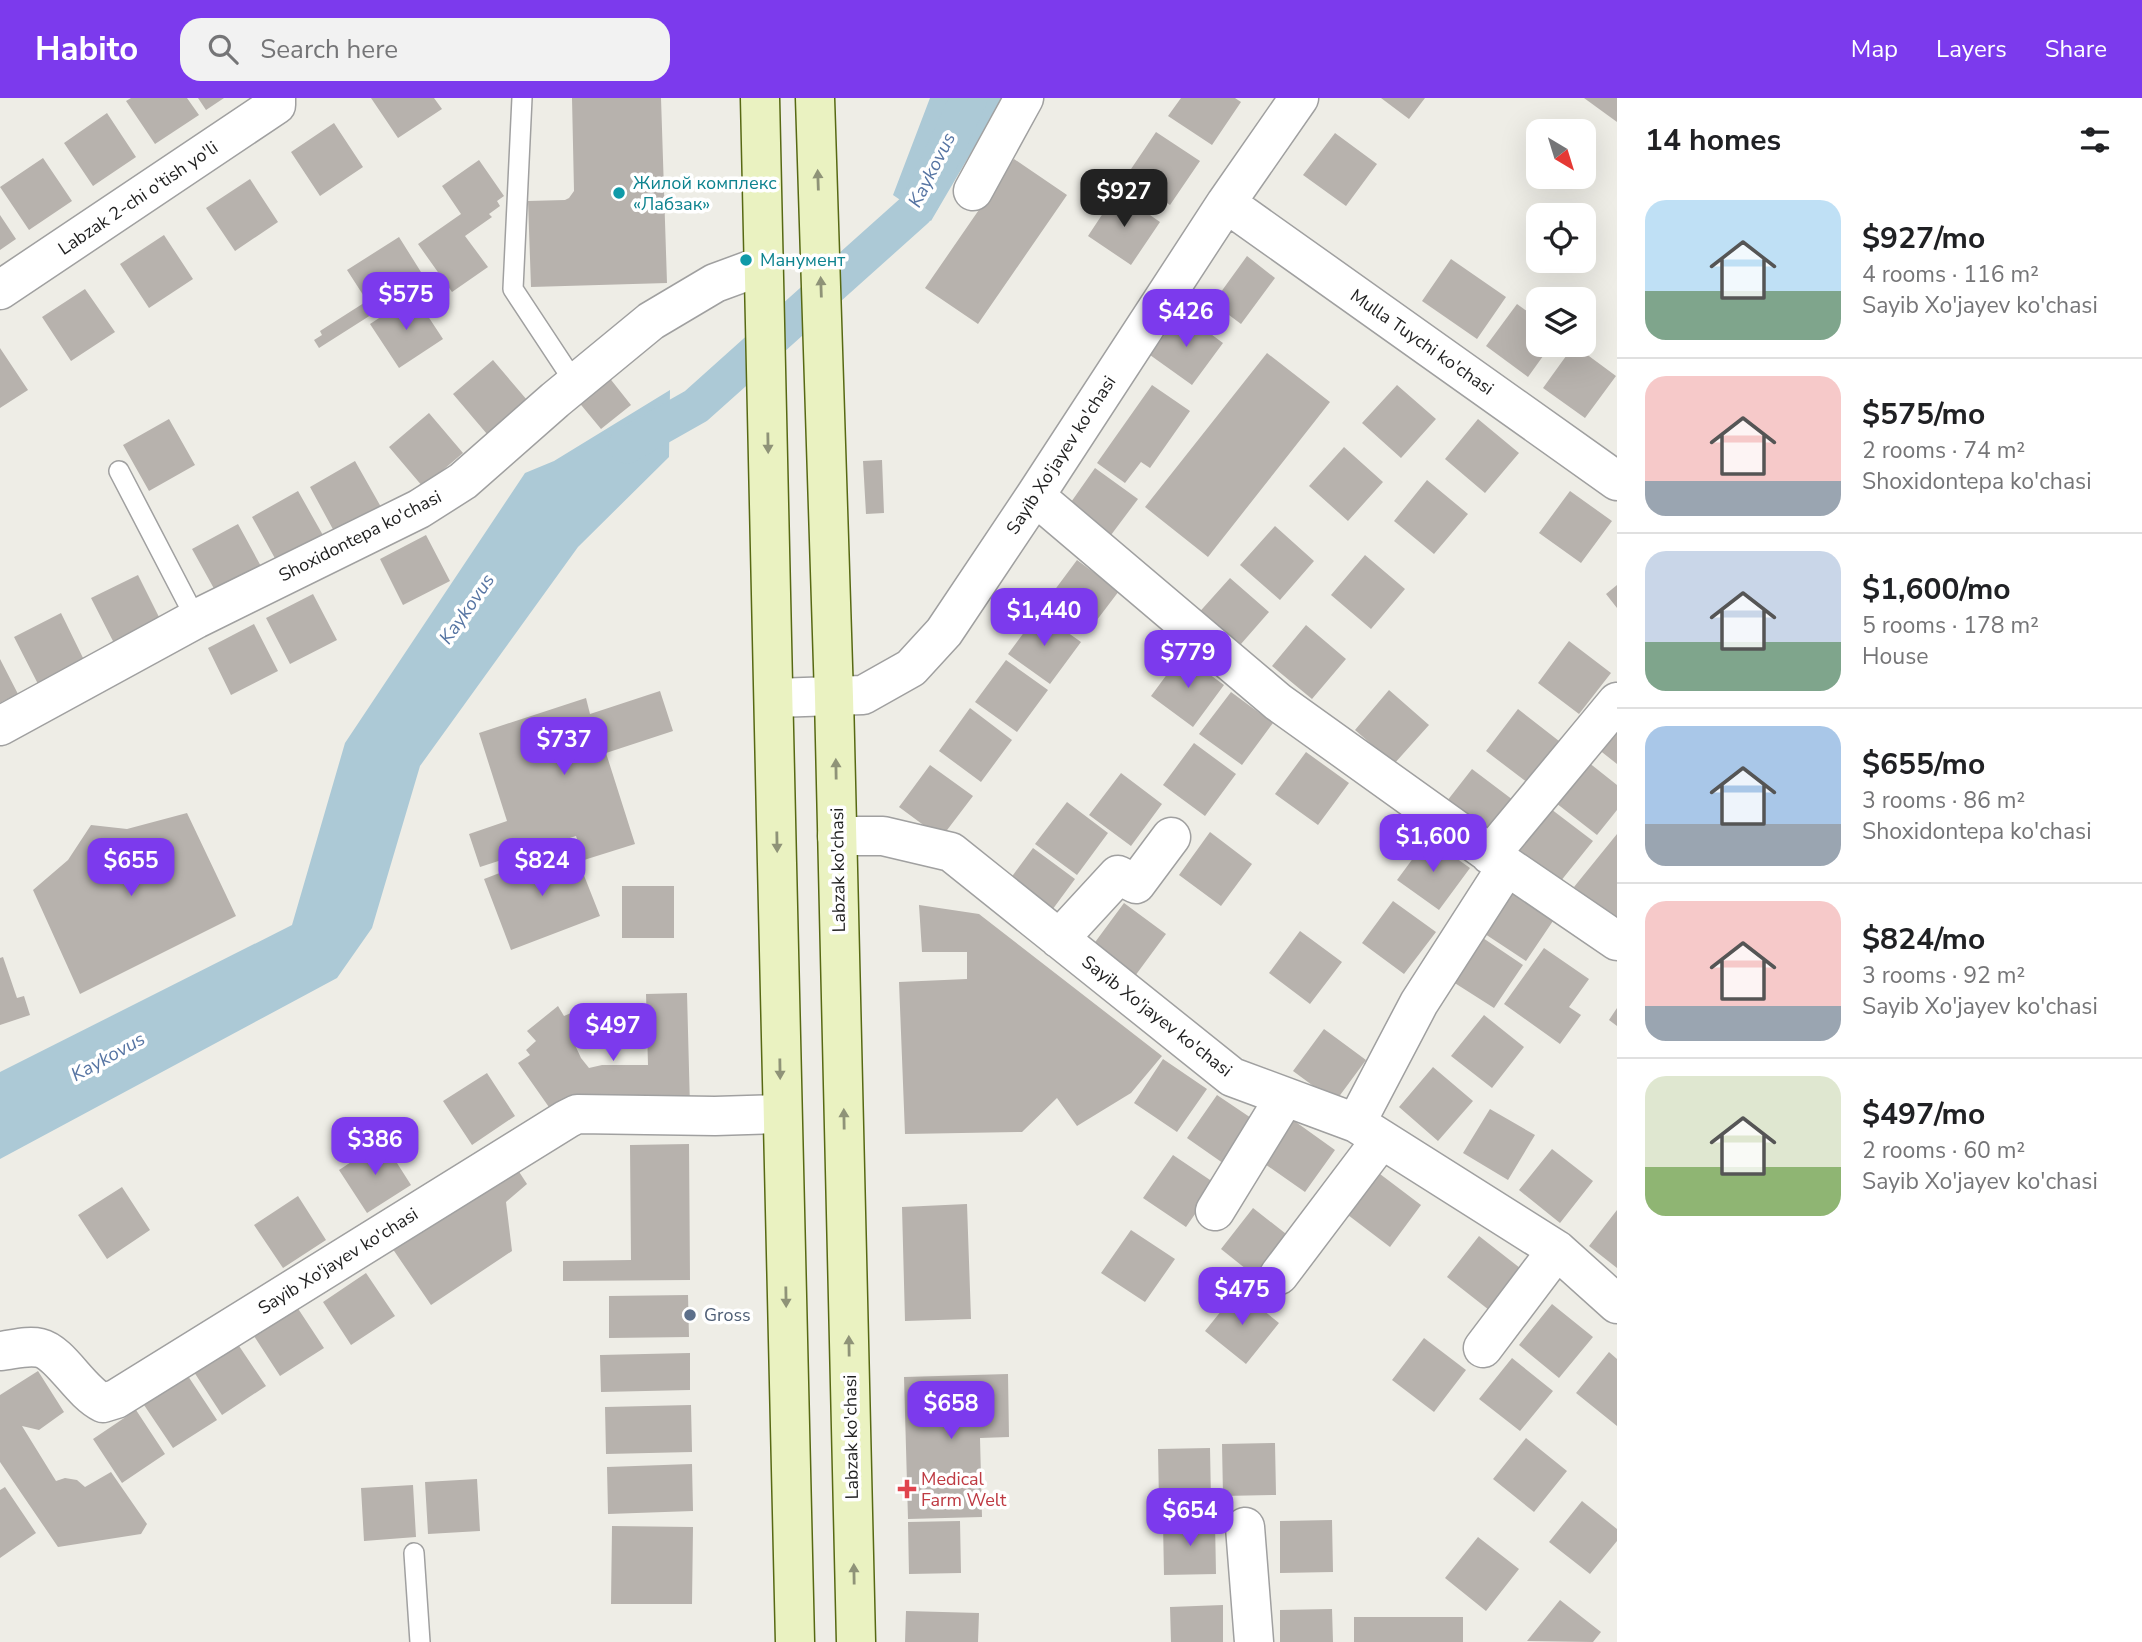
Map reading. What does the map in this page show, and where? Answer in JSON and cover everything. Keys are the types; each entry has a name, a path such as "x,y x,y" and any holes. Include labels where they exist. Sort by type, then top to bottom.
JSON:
{"main road":[{"path":"760,98 795,1642"},
{"name":"Labzak ko'chasi","path":"815,98 834,697 856,1642"}],"street":[{"path":"973,191 1024,98"},
{"name":"Sayib Xo'jayev ko'chasi","path":"775,698 863,695 911,668 944,632 1226,203 1299,98"},
{"name":"Labzak 2-chi o'tish yo'li","path":"0,290 276,102"},
{"name":"Mulla Tuychi ko'chasi","path":"1226,203 1617,481"},
{"name":"Shoxidontepa ko'chasi","path":"0,726 197,619 419,509 463,481 651,321 715,284 764,283"},
{"path":"1035,496 1278,702 1498,860 1617,941"},
{"path":"1279,1275 1369,1131 1419,1003 1498,860 1617,702"},
{"name":"Sayib Xo'jayev ko'chasi","path":"837,836 883,836 951,852 1232,1077 1369,1131 1557,1250 1617,1304"},
{"path":"1059,939 1118,875 1136,884 1171,837"},
{"path":"1215,1211 1285,1097"},
{"name":"Sayib Xo'jayev ko'chasi","path":"0,1351 30,1347 51,1353 92,1398 103,1403 126,1392 578,1114 781,1114"},
{"path":"1483,1348 1557,1250"},
{"path":"1245,1527 1254,1642"}],"lane":[{"path":"522,98 513,289 575,383"},
{"path":"119,471 197,619"},
{"path":"414,1553 421,1642"}],"water":[{"path":"930,98 1003,98 931,221 893,195"},
{"path":"670,390 669,457 578,547 420,766 372,928 337,978 0,1159 0,1072 292,925 345,743 525,473 554,461"}],"building":[{"path":"131,98 187,98 199,115 155,144 126,101"},
{"path":"198,98 224,98 206,110"},
{"path":"371,98 434,98 442,109 398,138"},
{"name":"Жилой комплекс «Лабзак»","path":"572,98 661,98 667,283 531,287 528,201 565,200 574,191"},
{"path":"1181,98 1235,98 1241,102 1212,145 1168,116"},
{"path":"1381,98 1425,98 1409,119"},
{"path":"1584,98 1617,98 1617,122"},
{"path":"107,113 136,157 93,186 64,143"},
{"path":"334,123 363,167 320,196 291,152"},
{"path":"1156,132 1200,161 1170,205 1127,175"},
{"path":"1335,133 1377,164 1346,206 1303,175"},
{"path":"43,158 72,201 29,230 0,187"},
{"path":"1014,159 1067,195 978,324 925,288"},
{"path":"479,160 504,196 497,201 500,206 489,214 492,217 465,236 488,267 452,292 418,244 461,214 442,186"},
{"path":"250,179 278,222 235,251 206,208"},
{"path":"1117,192 1160,222 1131,265 1088,236"},
{"path":"0,215 16,239 0,250"},
{"path":"164,235 193,279 149,308 120,264"},
{"path":"399,237 426,280 319,348 314,340 322,335 320,331 367,301 347,270"},
{"path":"1247,256 1275,278 1241,324 1213,303"},
{"path":"1451,259 1506,297 1477,339 1422,301"},
{"path":"85,289 115,332 71,361 42,317"},
{"path":"414,295 443,339 399,368 370,324"},
{"path":"1517,304 1526,310 1526,357 1542,357 1528,377 1486,346"},
{"path":"1181,312 1223,343 1192,385 1150,355"},
{"path":"0,348 28,390 0,408"},
{"path":"1267,353 1330,402 1208,557 1145,507"},
{"path":"1565,357 1590,357 1616,376 1585,418 1543,388"},
{"path":"493,360 527,400 487,434 453,394"},
{"path":"608,376 631,405 601,429 577,400"},
{"path":"1152,385 1190,411 1150,468 1141,462 1125,483 1097,463"},
{"path":"1397,385 1436,419 1401,458 1362,423"},
{"path":"429,413 463,453 423,487 389,447"},
{"path":"169,419 195,465 149,491 123,445"},
{"path":"1478,419 1519,453 1485,493 1445,459"},
{"path":"1344,447 1383,482 1348,521 1309,486"},
{"path":"882,460 884,513 866,514 863,461"},
{"path":"355,461 381,507 335,533 310,487"},
{"path":"1095,468 1138,499 1111,535 1069,505"},
{"path":"1427,480 1468,514 1434,554 1394,521"},
{"path":"298,491 324,537 277,562 252,517"},
{"path":"1570,491 1612,521 1581,563 1539,533"},
{"path":"238,524 263,570 217,594 192,549"},
{"path":"1275,526 1314,561 1280,600 1240,565"},
{"path":"426,535 450,581 403,605 380,559"},
{"path":"1365,555 1405,589 1371,629 1331,595"},
{"path":"1077,560 1119,591 1087,633 1045,603"},
{"path":"138,575 161,621 115,645 91,598"},
{"path":"1230,578 1269,612 1234,652 1195,617"},
{"path":"1617,585 1617,608 1606,594"},
{"path":"313,594 337,640 290,664 266,618"},
{"path":"1039,612 1081,642 1050,684 1008,654"},
{"path":"61,613 84,660 38,684 14,637"},
{"path":"254,624 278,671 231,695 208,648"},
{"path":"1306,625 1346,659 1312,699 1272,666"},
{"path":"1569,641 1611,673 1579,714 1538,683"},
{"path":"1182,654 1224,685 1193,727 1151,696"},
{"path":"0,659 18,694 0,703"},
{"path":"1006,660 1048,690 1017,732 975,702"},
{"path":"1389,690 1429,725 1394,764 1355,730"},
{"path":"660,691 673,731 606,753 635,844 584,860 576,836 480,867 469,834 507,821 479,733 586,698 590,714"},
{"path":"1231,692 1273,723 1242,765 1199,734"},
{"path":"970,708 1012,740 981,782 939,751"},
{"path":"1518,709 1559,741 1528,783 1486,751"},
{"path":"1617,725 1617,764 1598,749"},
{"path":"1194,743 1236,774 1205,816 1163,785"},
{"path":"1306,752 1349,783 1318,825 1275,794"},
{"path":"1588,762 1617,785 1617,810 1597,835 1556,803"},
{"path":"930,765 973,796 941,838 899,807"},
{"path":"1472,769 1513,800 1482,842 1440,810"},
{"path":"1121,773 1162,804 1131,846 1089,815"},
{"path":"1067,802 1108,833 1077,875 1035,844"},
{"path":"1551,809 1593,841 1560,882 1519,850"},
{"path":"187,813 236,916 80,994 33,890 68,860 91,825 127,829"},
{"path":"1210,832 1252,864 1221,906 1179,875"},
{"path":"1617,834 1617,921 1574,887"},
{"path":"1428,838 1470,868 1439,910 1397,880"},
{"path":"572,845 600,916 511,950 484,879"},
{"path":"1033,848 1075,879 1044,921 1002,890"},
{"path":"622,886 674,886 674,938 622,938"},
{"path":"1511,889 1555,918 1526,961 1482,932"},
{"path":"1393,901 1436,932 1404,974 1362,943"},
{"path":"1124,903 1166,934 1135,976 1093,945"},
{"path":"919,905 979,914 1162,1056 1131,1093 1077,1126 1057,1098 1022,1132 905,1134 899,982 967,979 967,952 922,952"},
{"path":"1300,931 1342,962 1310,1004 1269,973"},
{"path":"1480,936 1523,965 1494,1008 1450,980"},
{"path":"1544,948 1589,979 1569,1007 1581,1015 1560,1044 1504,1004"},
{"path":"3,957 17,998 24,996 30,1015 0,1025 0,958"},
{"path":"687,993 690,1107 551,1110 518,1063 530,1055 526,1050 536,1041 527,1031 558,1006 564,1016 571,1013 579,1018 584,1027 586,1036 575,1045 589,1068 602,1065 648,1065 646,994"},
{"path":"1617,1008 1617,1026 1609,1020"},
{"path":"1484,1015 1524,1047 1492,1088 1451,1056"},
{"path":"1324,1029 1366,1060 1335,1102 1293,1071"},
{"path":"1163,1059 1207,1089 1177,1132 1134,1103"},
{"path":"1433,1067 1473,1101 1438,1141 1399,1107"},
{"path":"487,1073 515,1116 472,1145 443,1101"},
{"path":"1217,1095 1260,1124 1230,1168 1187,1138"},
{"path":"1490,1109 1535,1135 1508,1180 1463,1153"},
{"path":"1293,1120 1335,1150 1305,1192 1262,1162"},
{"path":"383,1141 411,1185 367,1213 339,1170"},
{"path":"689,1144 690,1280 563,1281 563,1261 631,1260 630,1145"},
{"path":"1552,1149 1593,1181 1560,1223 1519,1190"},
{"path":"1173,1155 1216,1184 1186,1227 1143,1198"},
{"path":"512,1161 527,1184 506,1202 512,1251 431,1305 388,1242"},
{"path":"1380,1174 1421,1205 1390,1247 1348,1215"},
{"path":"122,1187 150,1230 107,1259 78,1215"},
{"path":"298,1196 326,1240 283,1268 254,1225"},
{"path":"967,1204 971,1319 905,1321 902,1207"},
{"path":"1253,1208 1295,1241 1261,1281 1221,1249"},
{"path":"1617,1210 1617,1268 1589,1246"},
{"path":"1131,1230 1175,1259 1145,1302 1101,1273"},
{"path":"1479,1236 1520,1268 1489,1310 1447,1277"},
{"path":"366,1273 395,1316 351,1345 323,1302"},
{"path":"1238,1290 1279,1323 1246,1364 1205,1331"},
{"path":"688,1295 689,1337 609,1338 609,1296"},
{"path":"295,1304 324,1348 280,1376 252,1333"},
{"path":"1552,1304 1593,1337 1559,1378 1519,1345"},
{"path":"1424,1338 1466,1370 1434,1412 1392,1380"},
{"path":"237,1343 266,1386 222,1415 194,1372"},
{"path":"1609,1352 1617,1359 1617,1426 1576,1393"},
{"path":"690,1353 690,1390 601,1392 600,1355"},
{"path":"1512,1358 1553,1391 1520,1431 1479,1399"},
{"path":"38,1371 64,1412 39,1430 22,1426 56,1481 65,1478 77,1480 85,1487 111,1472 147,1524 141,1534 58,1547 0,1462 0,1395"},
{"path":"1008,1374 1009,1437 980,1438 982,1517 908,1519 904,1377"},
{"path":"188,1376 217,1420 173,1448 144,1405"},
{"path":"691,1405 692,1452 606,1454 605,1407"},
{"path":"136,1410 165,1454 122,1483 93,1439"},
{"path":"1526,1438 1567,1471 1534,1512 1493,1479"},
{"path":"1275,1443 1276,1495 1223,1496 1222,1444"},
{"path":"1210,1448 1211,1501 1159,1502 1158,1449"},
{"path":"692,1464 693,1511 608,1514 607,1467"},
{"path":"477,1479 480,1531 428,1534 425,1482"},
{"path":"413,1485 416,1537 364,1541 361,1488"},
{"path":"5,1487 36,1533 0,1558 0,1490"},
{"path":"1582,1501 1617,1529 1617,1541 1590,1574 1549,1542"},
{"path":"1332,1520 1333,1572 1280,1573 1280,1521"},
{"path":"960,1521 961,1573 909,1574 908,1522"},
{"path":"1215,1521 1216,1574 1164,1575 1163,1523"},
{"path":"612,1526 693,1527 692,1604 611,1604"},
{"path":"1478,1537 1519,1569 1486,1611 1445,1578"},
{"path":"1560,1600 1601,1632 1593,1642 1527,1641"},
{"path":"1223,1605 1223,1642 1171,1642 1170,1607"},
{"path":"1332,1609 1333,1642 1280,1642 1280,1610"},
{"path":"906,1611 979,1613 978,1642 905,1642"},
{"path":"1354,1617 1463,1617 1463,1642 1354,1642"}],"waterway":[{"name":"Kaykovus","path":"627,445 696,406 915,210 969,98"}],"place":[{"name":"Жилой комплекс «Лабзак»","path":"619,193"},
{"name":"Манумент","path":"746,260"},
{"name":"Gross","path":"690,1315"},
{"name":"Medical Farm Welt","path":"907,1489"}]}
